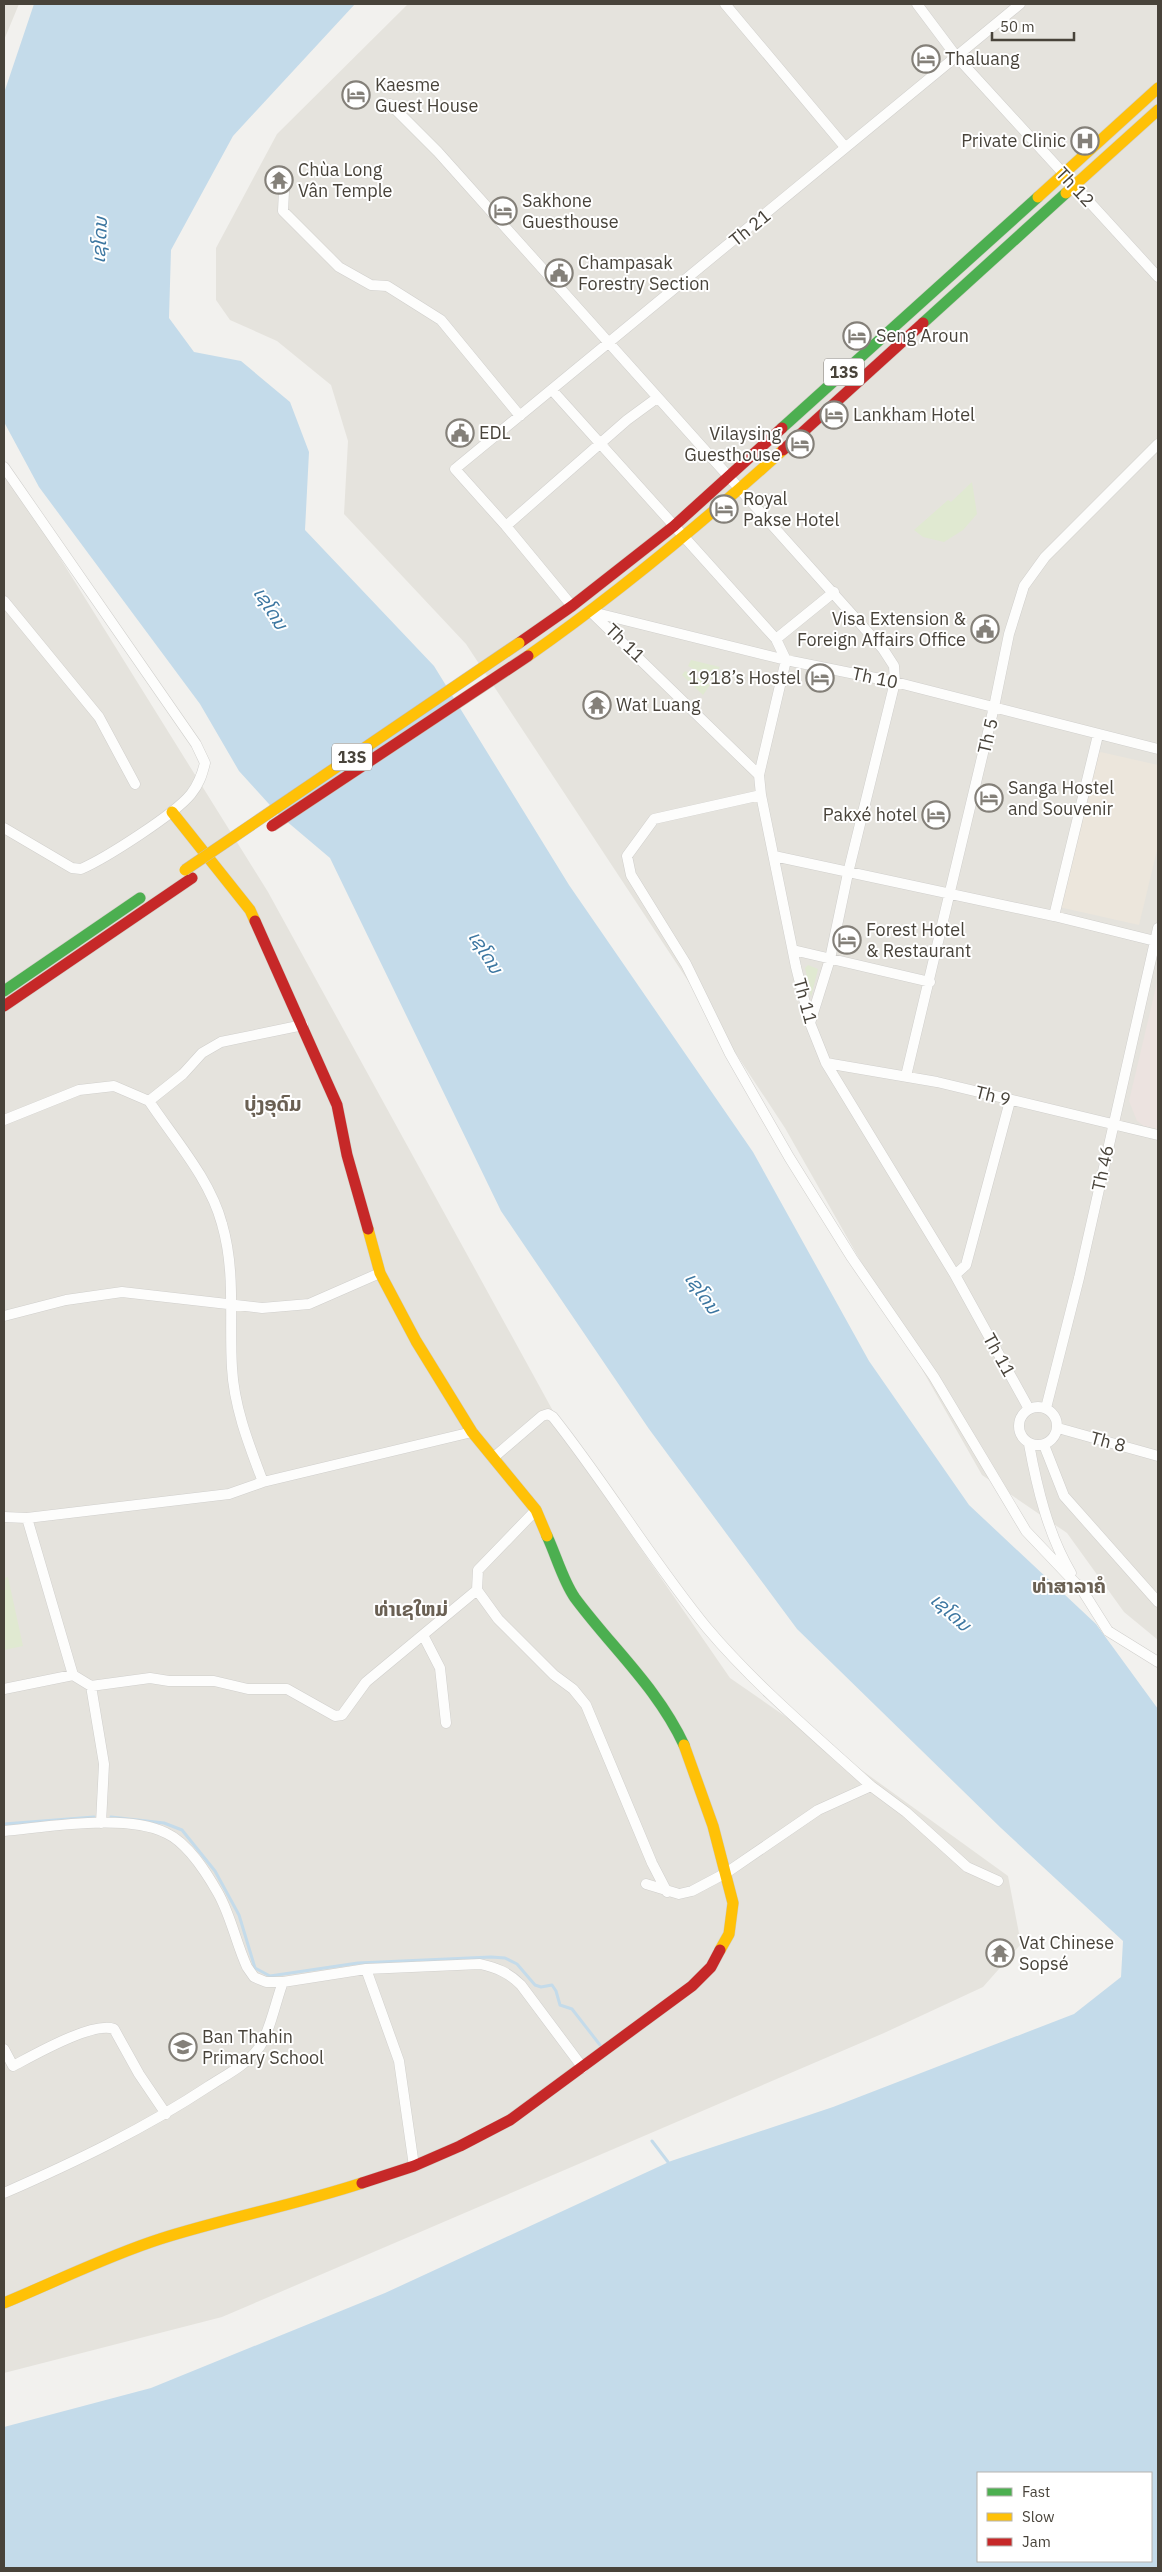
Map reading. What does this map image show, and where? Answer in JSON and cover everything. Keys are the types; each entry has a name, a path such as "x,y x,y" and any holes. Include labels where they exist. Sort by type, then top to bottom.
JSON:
{"main road":[{"name":"13S","path":"4,1006 188,874 572,606 674,526 730,477 859,356 1158,88"},
{"name":"13S","path":"170,878 188,874 260,834 591,612 683,538 740,488 1158,110"},
{"path":"4,2303 157,2240 219,2221 311,2200 414,2166 510,2120 692,1986 711,1967 729,1934 733,1903 713,1826 683,1743 658,1700 637,1670 574,1597 536,1510 472,1432 416,1341 380,1273 347,1155 336,1105 304,1025 288,996 250,910 172,812"},
{"path":"4,991 147,893"}],"street":[{"path":"725,4 845,147"},
{"name":"Th 12","path":"917,4 956,56 1158,277"},
{"name":"Th 21","path":"506,526 455,469 1020,4"},
{"path":"390,104 438,152 834,592 883,649 894,666 895,682 848,873 830,959 810,1023"},
{"path":"284,191 283,211 339,268 371,285 388,286 441,320 520,416"},
{"path":"552,390 599,445 776,639 786,660 759,775"},
{"path":"572,606 506,526 627,420 658,398"},
{"name":"Th 5","path":"906,1076 930,982 994,707 1009,634 1024,586 1033,571 1158,444"},
{"path":"4,467 190,736 205,763 201,780 191,795 172,812 81,869 72,868 4,828"},
{"path":"776,639 834,592"},
{"path":"4,601 99,717 135,784"},
{"name":"Th 10","path":"591,612 786,660 895,682 1158,749"},
{"name":"Th 11","path":"591,612 759,775 760,795 793,950 810,1023 826,1063 955,1275 1029,1409"},
{"path":"1054,916 1098,735"},
{"path":"760,795 662,819 654,819 626,856 631,875 686,964 730,1054 789,1157 852,1258 934,1377 1026,1531 1082,1590"},
{"path":"774,856 1054,916 1155,941"},
{"name":"Th 46","path":"1046,1408 1079,1278 1112,1124 1158,928"},
{"path":"793,950 930,982"},
{"path":"149,1100 183,1074 202,1053 221,1042 304,1025"},
{"name":"Th 9","path":"826,1063 906,1076 1158,1135"},
{"path":"4,1120 79,1090 114,1086 149,1100 200,1174 213,1198 222,1224 230,1258 232,1368 236,1398 263,1482"},
{"path":"955,1275 966,1265 1010,1101"},
{"path":"4,1316 66,1300 122,1292 262,1308 309,1304 380,1273"},
{"path":"1037,1407 1046,1408 1054,1415 1058,1428 1054,1437 1044,1445 1030,1444 1024,1440 1018,1428 1020,1419 1029,1409 1037,1407"},
{"path":"493,1458 542,1416 548,1414 553,1417 582,1454 706,1626 743,1669 871,1786 906,1812 967,1867 998,1881"},
{"name":"Th 8","path":"1058,1428 1158,1456"},
{"path":"4,1517 27,1518 229,1494 263,1482 472,1432"},
{"path":"1030,1444 1041,1498 1062,1558 1108,1631 1158,1662"},
{"path":"1044,1445 1064,1496 1158,1602"},
{"path":"536,1510 478,1570 477,1590 498,1620 554,1675 573,1689 586,1705 652,1863 667,1892"},
{"path":"27,1518 73,1675"},
{"path":"4,1689 73,1675 92,1686 150,1678 169,1681 214,1681 248,1689 287,1689 335,1716 342,1715 366,1682 477,1590"},
{"path":"424,1635 440,1668 446,1723"},
{"path":"92,1686 104,1764 101,1823"},
{"path":"646,1884 667,1892 679,1894 692,1891 726,1873 818,1810 871,1786"},
{"path":"4,1831 101,1823 146,1827 166,1833 184,1846 219,1894 247,1967 254,1977 266,1982 283,1982 366,1969 480,1964 498,1968 511,1975 521,1985 583,2068"},
{"path":"366,1969 399,2061 414,2166"},
{"path":"4,2193 87,2157 166,2114 248,2060 266,2037 272,2010 283,1982"},
{"path":"4,2049 13,2066 73,2037 108,2027 114,2029 139,2074 166,2114"}],"shaded area":[{"path":"4,4 19,4 4,40"},
{"path":"408,4 1158,4 1158,1640 1124,1612 1067,1533 982,1475 785,1128 466,644 344,514 348,441 331,385 277,341 230,320 216,300 216,248 277,134"},
{"path":"4,468 268,892 581,1462 730,1678 831,1748 1008,1876 1021,1944 983,1987 884,2033 222,2317 4,2373"},
{"path":"1096,751 1158,765 1158,846 1139,925 1059,907"},
{"path":"1158,978 1158,1129 1144,1126 1137,1121 1129,1101"}],"green space":[{"path":"972,482 977,514 963,530 944,542 923,537 914,530 948,500 951,502"},
{"path":"691,660 720,667 712,679 688,666"},
{"path":"685,671 710,685 703,695 682,675"},
{"path":"808,965 818,969 811,997 805,968"},
{"path":"8,1577 23,1646 4,1650 4,1578"}],"water":[{"name":"ເຊໂດນ","path":"34,4 355,4 233,136 171,250 169,318 194,352 241,361 290,402 309,452 305,530 434,666 569,885 753,1152 869,1361 969,1505 1096,1624 1158,1709 1158,2568 4,2568 4,2427 151,2388 385,2293 671,2161 833,2107 1074,2014 1121,1977 1123,1941 1001,1828 797,1629 649,1429 501,1211 330,858 278,814 239,771 200,704 39,487 4,422 4,93"}],"waterway":[{"path":"4,1824 94,1817"},
{"path":"111,1817 164,1823 182,1830 215,1871 239,1915 255,1968 270,1976 358,1963 505,1958 517,1964 535,1985 541,1987 552,1985 560,2005 572,2009 600,2045"},
{"path":"652,2141 668,2162"}],"traffic: fast":[{"path":"923,323 1066,193"},
{"path":"782,428 1038,197"},
{"path":"4,991 140,898"},
{"path":"547,1536 563,1576 575,1598 647,1686 673,1724 684,1745"}],"traffic: slow":[{"path":"1038,197 1158,88"},
{"path":"1066,193 1158,110"},
{"path":"528,656 659,557 783,450"},
{"path":"185,870 519,643"},
{"path":"172,812 250,910 255,921"},
{"path":"368,1229 380,1273 416,1341 472,1432 536,1510 547,1536"},
{"path":"684,1745 713,1826 733,1903 729,1934 720,1950"},
{"path":"4,2303 101,2261 160,2239 362,2183"}],"traffic: jam":[{"path":"783,450 923,323"},
{"path":"519,643 572,606 674,526 782,428"},
{"path":"272,826 528,656"},
{"path":"4,1006 192,878"},
{"path":"255,921 337,1105 347,1155 368,1229"},
{"path":"362,2183 414,2166 460,2146 510,2120 692,1986 711,1967 720,1950"}],"place":[{"name":"Thaluang","path":"926,59"},
{"name":"Kaesme Guest House","path":"356,95"},
{"name":"Private Clinic","path":"1085,141"},
{"name":"Chùa Long Vân Temple","path":"279,180"},
{"name":"Sakhone Guesthouse","path":"503,211"},
{"name":"Champasak Forestry Section","path":"559,273"},
{"name":"Seng Aroun","path":"857,336"},
{"name":"Lankham Hotel","path":"834,415"},
{"name":"EDL","path":"460,433"},
{"name":"Vilaysing Guesthouse","path":"800,444"},
{"name":"Royal Pakse Hotel","path":"724,509"},
{"name":"Visa Extension & Foreign Affairs Office","path":"985,629"},
{"name":"1918’s Hostel","path":"820,678"},
{"name":"Wat Luang","path":"597,705"},
{"name":"Sanga Hostel and Souvenir","path":"989,798"},
{"name":"Pakxé hotel","path":"936,815"},
{"name":"Forest Hotel & Restaurant","path":"847,940"},
{"name":"Vat Chinese Sopsé","path":"1000,1953"},
{"name":"Ban Thahin Primary School","path":"183,2047"}],"district":[{"name":"ບຸ່ງອຸດົມ","path":"273,1104"},
{"name":"ທ່າສາລາຄໍ","path":"1069,1586"},
{"name":"ທ່າເຊໃຫມ່","path":"411,1609"}]}
